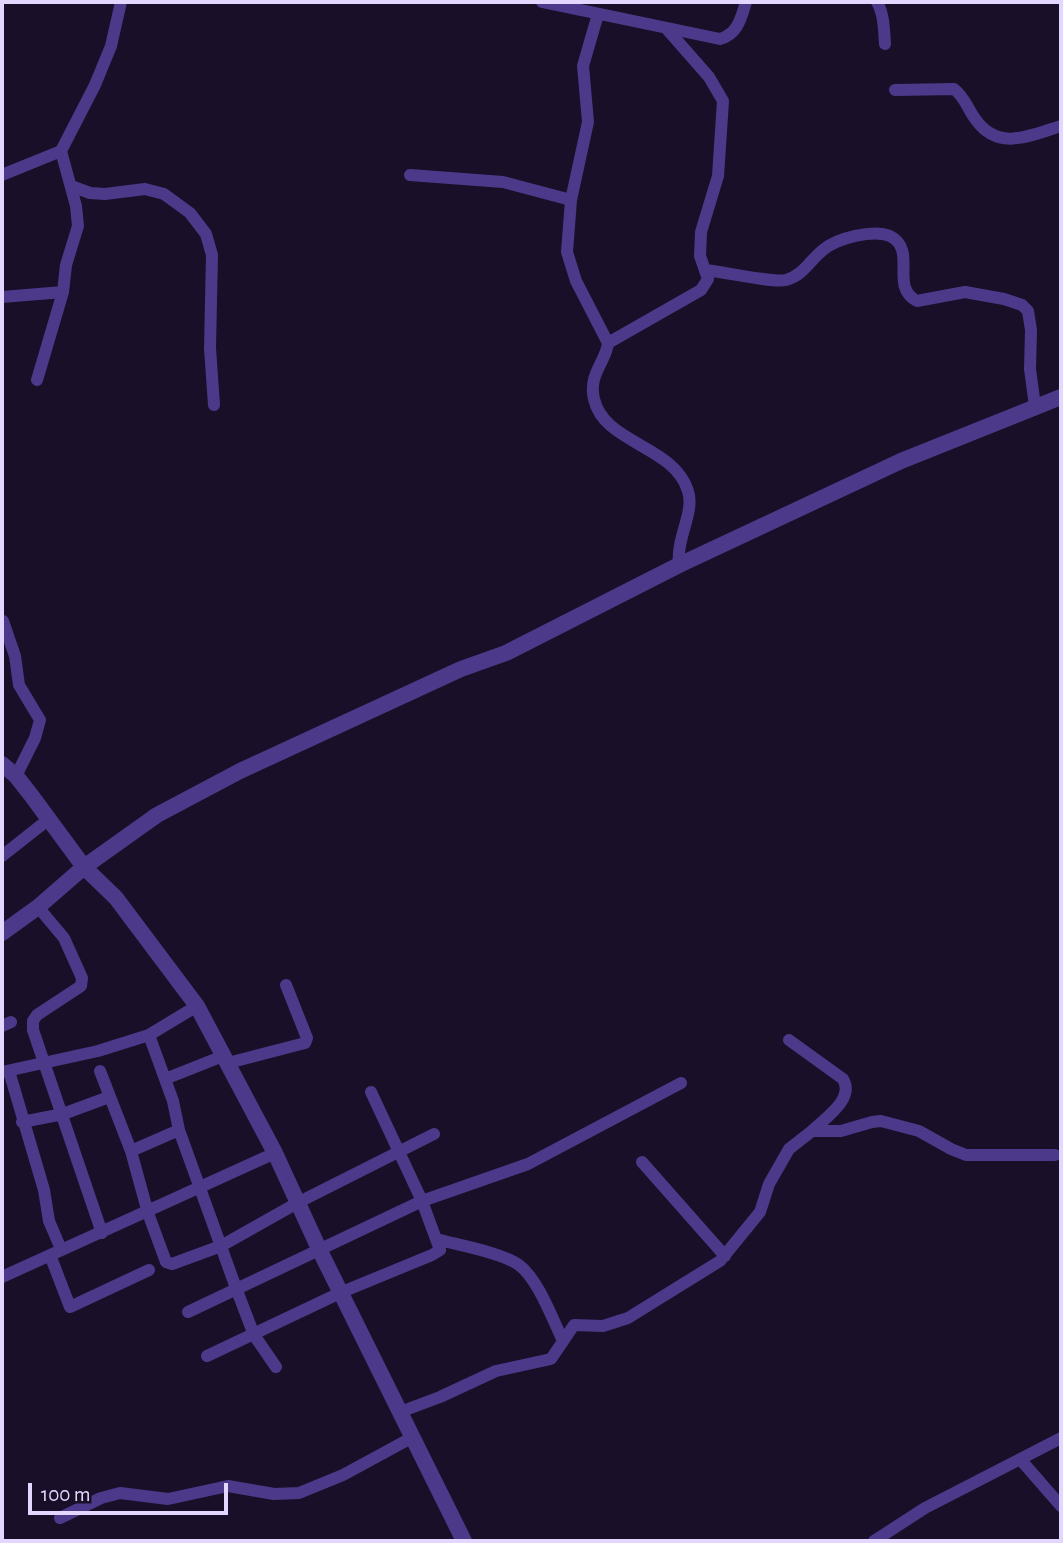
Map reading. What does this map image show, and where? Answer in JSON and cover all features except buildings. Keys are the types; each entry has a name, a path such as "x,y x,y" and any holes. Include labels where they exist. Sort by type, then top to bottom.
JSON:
{"street":[{"path":"2,176 61,151 96,85 111,46 121,2"},
{"path":"542,2 720,39 728,37 739,24 746,2"},
{"path":"877,2 881,8 884,44"},
{"path":"598,14 583,66 589,122 572,200 567,252 576,281 608,343"},
{"path":"666,28 709,77 723,101 718,176 701,232 700,256 708,279 701,290 608,343 594,375 593,398 600,414 613,428 665,459 679,472 689,492 690,510 680,535 677,552 679,565"},
{"path":"895,90 934,87 954,89 961,94 976,122 992,136 1006,140 1019,139 1061,126"},
{"path":"37,380 63,292 66,265 78,226 61,151"},
{"path":"410,175 503,182 572,200"},
{"path":"71,186 97,193 145,189 164,194 190,213 206,234 212,256 210,348 214,405"},
{"path":"706,270 783,281 797,276 825,247 845,239 875,233 889,236 898,242 902,249 902,281 905,291 912,298 917,300 965,292 1004,299 1022,305 1028,311 1031,330 1030,369 1035,406"},
{"path":"2,297 63,292"},
{"path":"2,933 38,907 84,867 174,805 240,771 461,669 506,653 679,565 901,461 1061,397"},
{"path":"3,621 15,656 19,685 40,720 35,738 16,776"},
{"path":"2,765 16,776 84,867 116,898 197,1006 275,1153 320,1251 464,1541"},
{"path":"2,856 49,819"},
{"path":"38,907 64,938 82,978 81,986 37,1015 33,1021 33,1030 102,1233"},
{"path":"165,1079 226,1060 305,1043 307,1038 286,985"},
{"path":"149,1270 70,1307 55,1252 44,1191 6,1072 98,1051 149,1035 197,1006"},
{"path":"149,1035 173,1101 179,1130 236,1288 254,1335 276,1367"},
{"path":"400,1412 496,1371 551,1359 573,1325 603,1325 628,1318 701,1275 725,1256 760,1212 769,1184 789,1149 812,1131 847,1094 843,1079 789,1040"},
{"path":"100,1071 131,1151 148,1213 166,1262 172,1264 221,1246 299,1202 434,1134"},
{"path":"188,1312 422,1201 528,1164 681,1083"},
{"path":"207,1356 342,1292 440,1250 422,1201 371,1092"},
{"path":"22,1122 63,1114 108,1097"},
{"path":"812,1131 841,1131 881,1121 919,1131 951,1150 966,1155 1055,1155"},
{"path":"131,1151 179,1130"},
{"path":"2,1277 148,1213 275,1153"},
{"path":"642,1162 725,1256"},
{"path":"436,1239 507,1259 519,1265 536,1286 564,1341"},
{"path":"60,1518 101,1498 120,1493 168,1499 228,1486 274,1494 299,1493 343,1475 413,1437"},
{"path":"874,1541 925,1507 983,1480 1061,1438"},
{"path":"1020,1459 1061,1506"}]}
